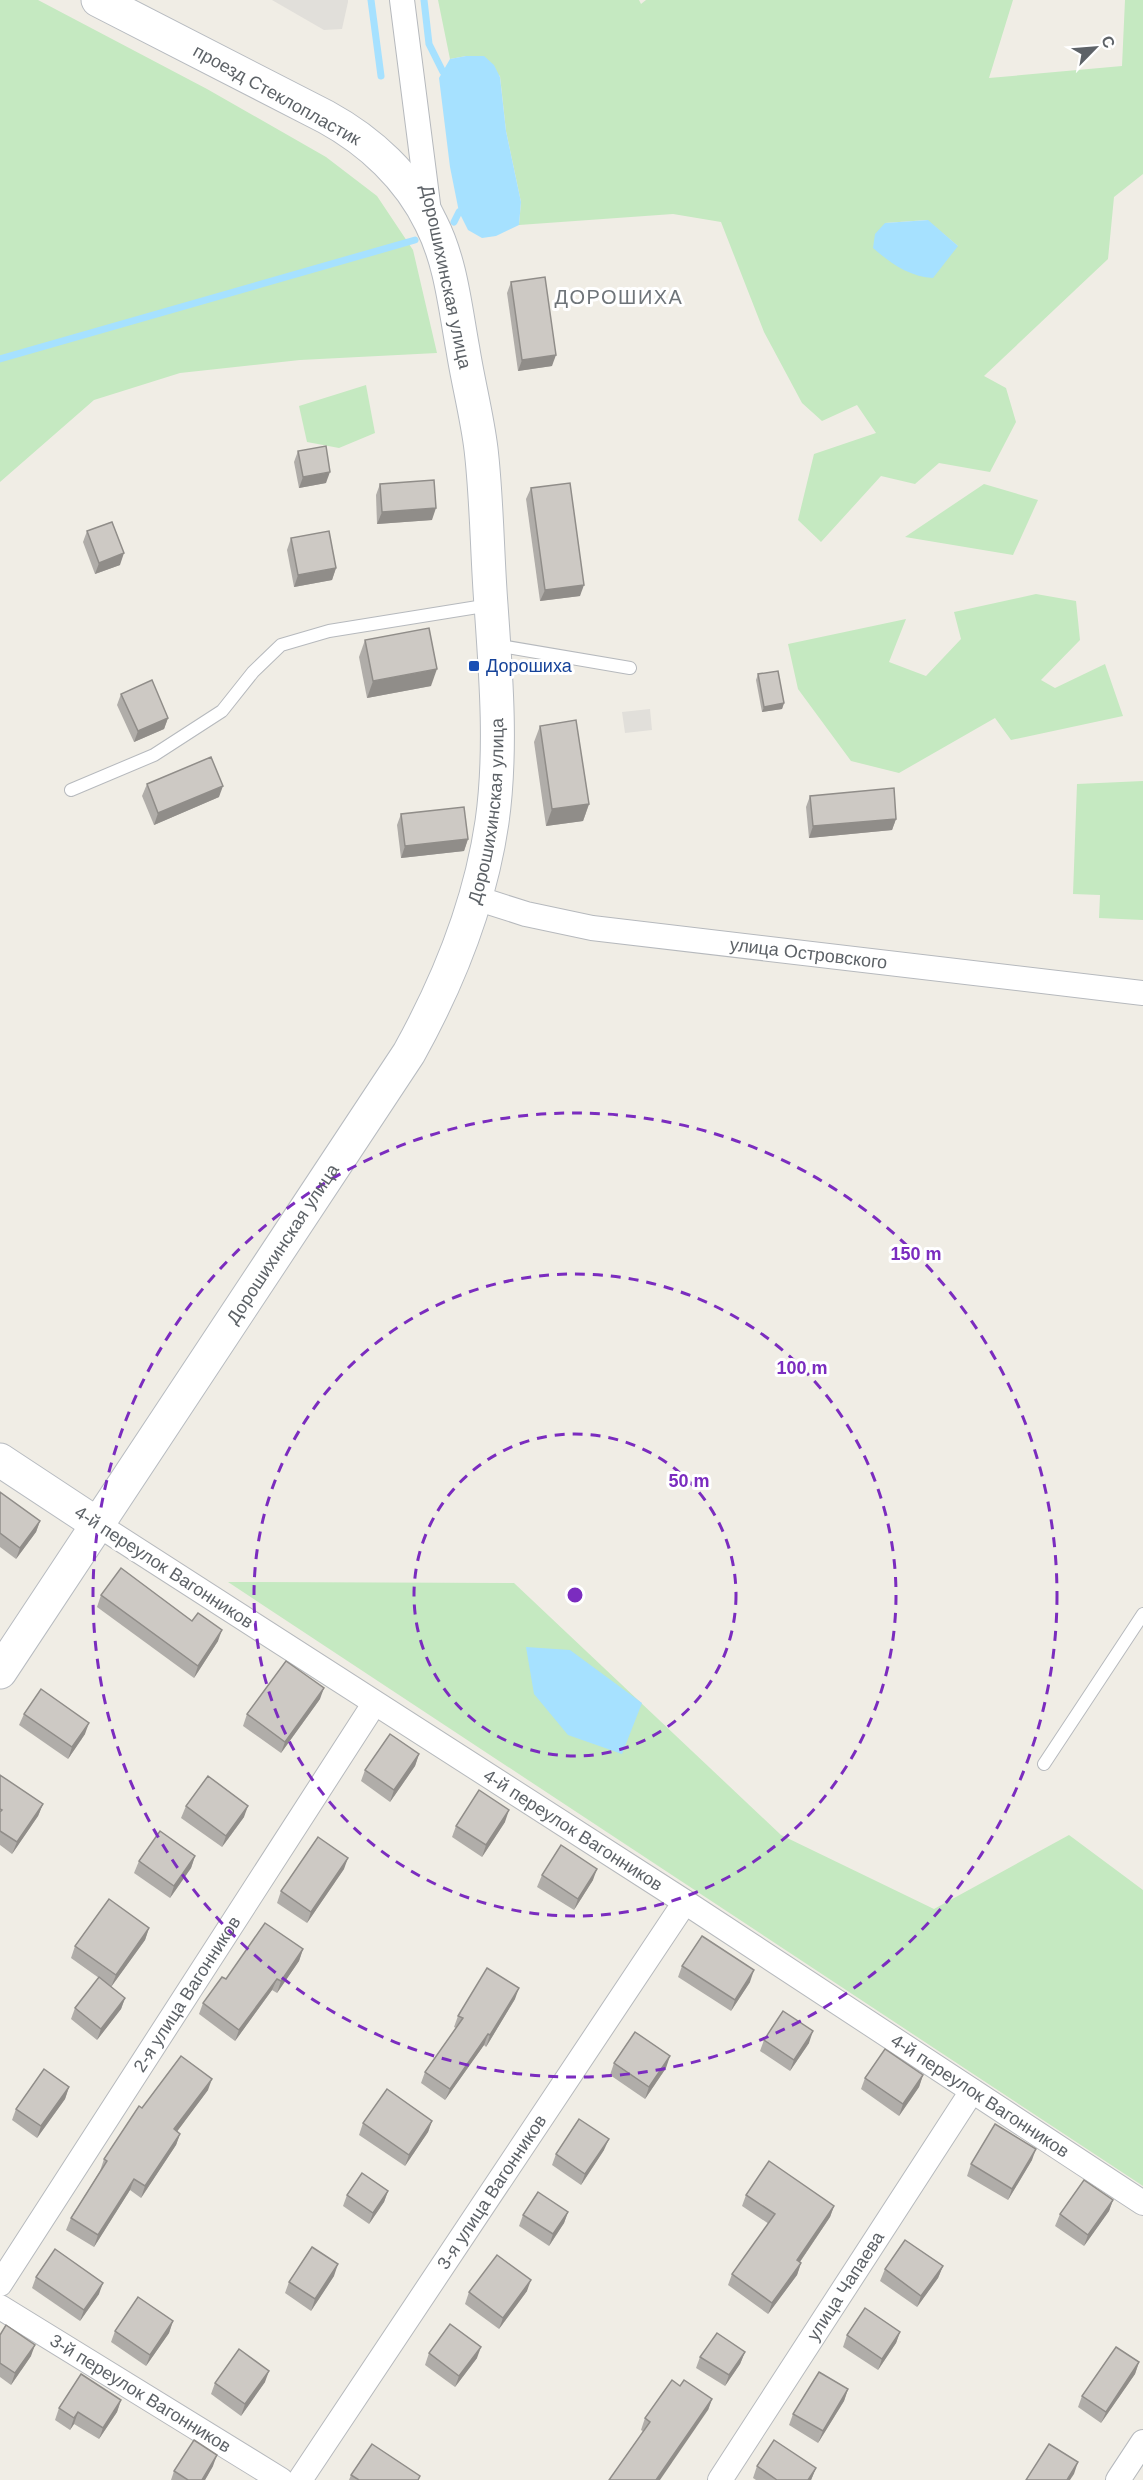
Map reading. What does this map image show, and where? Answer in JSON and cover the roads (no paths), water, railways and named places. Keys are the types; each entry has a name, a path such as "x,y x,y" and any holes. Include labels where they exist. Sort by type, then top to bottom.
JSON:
{"street":[{"name":"проезд Стеклопластик","path":"98,0 326,117 355,135 397,172 430,220"},
{"name":"Дорошихинская улица","path":"0,1672 409,1053 443,986 476,898 492,822 496,784 494,645 481,449 449,275 440,241 430,220 402,0"},
{"name":"улица Островского","path":"476,898 526,914 592,928 1143,993"},
{"name":"4-й переулок Вагонников","path":"0,1460 374,1704 685,1902 1143,2203"},
{"name":"2-я улица Вагонников","path":"0,2284 374,1704"},
{"name":"3-я улица Вагонников","path":"300,2480 685,1902"},
{"name":"улица Чапаева","path":"720,2480 972,2091"},
{"name":"3-й переулок Вагонников","path":"0,2307 281,2480"},
{"path":"1118,2480 1143,2442"}],"lane":[{"path":"71,790 154,755 222,711 253,672 281,645 329,631 491,605"},
{"path":"494,645 630,669"},
{"path":"1044,1764 1143,1614"}],"water":[{"path":"484,56 494,65 500,77 506,131 521,202 519,225 496,236 482,238 468,230 459,212 450,167 439,78 450,59"},
{"path":"928,220 958,246 933,278 916,275 901,268 873,248 875,234 885,223"},
{"path":"526,1647 570,1650 642,1703 622,1754 568,1735 534,1694"}],"waterway":[{"path":"371,0 381,76"},
{"path":"424,0 429,44 443,72"},
{"path":"454,222 459,212"},
{"path":"0,359 415,240"}],"place":[{"name":"Дорошиха","path":"474,666"}],"district":[{"name":"ДОРОШИХА","path":"619,297"}]}
